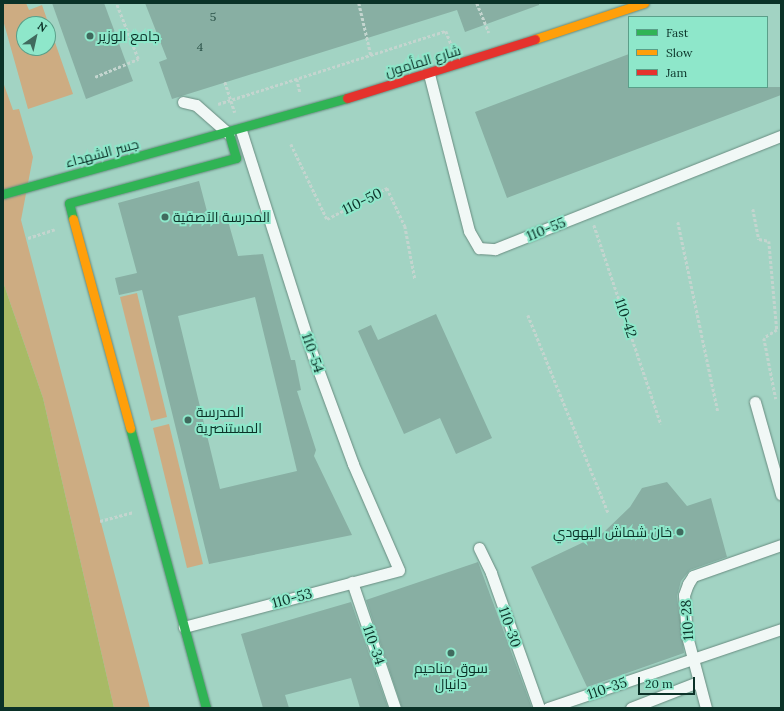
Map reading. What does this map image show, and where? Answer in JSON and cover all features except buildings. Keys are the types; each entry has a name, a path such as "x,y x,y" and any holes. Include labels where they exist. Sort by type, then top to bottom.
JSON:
{"street":[{"name":"شارع المأمون","path":"208,140 458,65 644,3"},
{"path":"206,708 69,203 236,158 229,134"},
{"name":"جسر الشهداء","path":"3,194 208,140"}],"lane":[{"name":"110-55","path":"429,74 469,231 479,248 495,249 781,136"},
{"path":"183,102 196,105 229,134"},
{"name":"110-54","path":"241,130 318,371 353,464 400,570"},
{"path":"755,402 781,494"},
{"name":"110-28","path":"706,708 691,659 684,596 693,576 781,545"},
{"name":"110-30","path":"479,548 491,573 539,708"},
{"name":"110-53","path":"184,627 400,570"},
{"name":"110-34","path":"352,582 395,708"},
{"name":"110-35","path":"548,708 781,629"},
{"path":"631,708 698,682"}],"path":[{"path":"95,77 138,59 116,3"},
{"path":"359,3 371,55"},
{"path":"478,3 486,24"},
{"path":"212,106 446,31 458,65"},
{"path":"297,79 301,94"},
{"path":"225,82 241,130"},
{"name":"110-50","path":"291,144 327,219 387,188 405,226 415,279"},
{"path":"753,209 759,239 769,241 778,330 764,338 776,399"},
{"name":"110-42","path":"590,212 661,424"},
{"path":"678,222 718,411"},
{"path":"28,238 60,228"},
{"path":"528,315 608,512"},
{"path":"100,521 139,511"}],"shaded area":[{"path":"3,3 26,3 29,10 42,5 46,16 16,16 16,56 56,56 56,45 73,94 28,109 3,20"},
{"path":"3,82 13,110 19,109 33,157 21,220 150,708 114,708 43,398 3,282"},
{"path":"3,282 43,398 114,708 3,708"},
{"path":"137,293 167,417 151,421 120,297"},
{"path":"169,424 203,564 187,568 153,428"}],"traffic: fast":[{"path":"3,194 347,98"},
{"path":"73,219 69,203 236,158 229,134"},
{"path":"130,428 206,708"}],"traffic: slow":[{"path":"535,39 644,3"},
{"path":"73,219 130,428"}],"traffic: jam":[{"path":"347,98 535,39"}],"place":[{"name":"جامع الوزير","path":"90,36"},
{"name":"المدرسة الآصفية","path":"165,217"},
{"name":"المدرسة المستنصرية","path":"188,420"},
{"name":"خان شماش اليهودي","path":"680,532"},
{"name":"سوق مناحيم دانيال","path":"451,653"}]}
